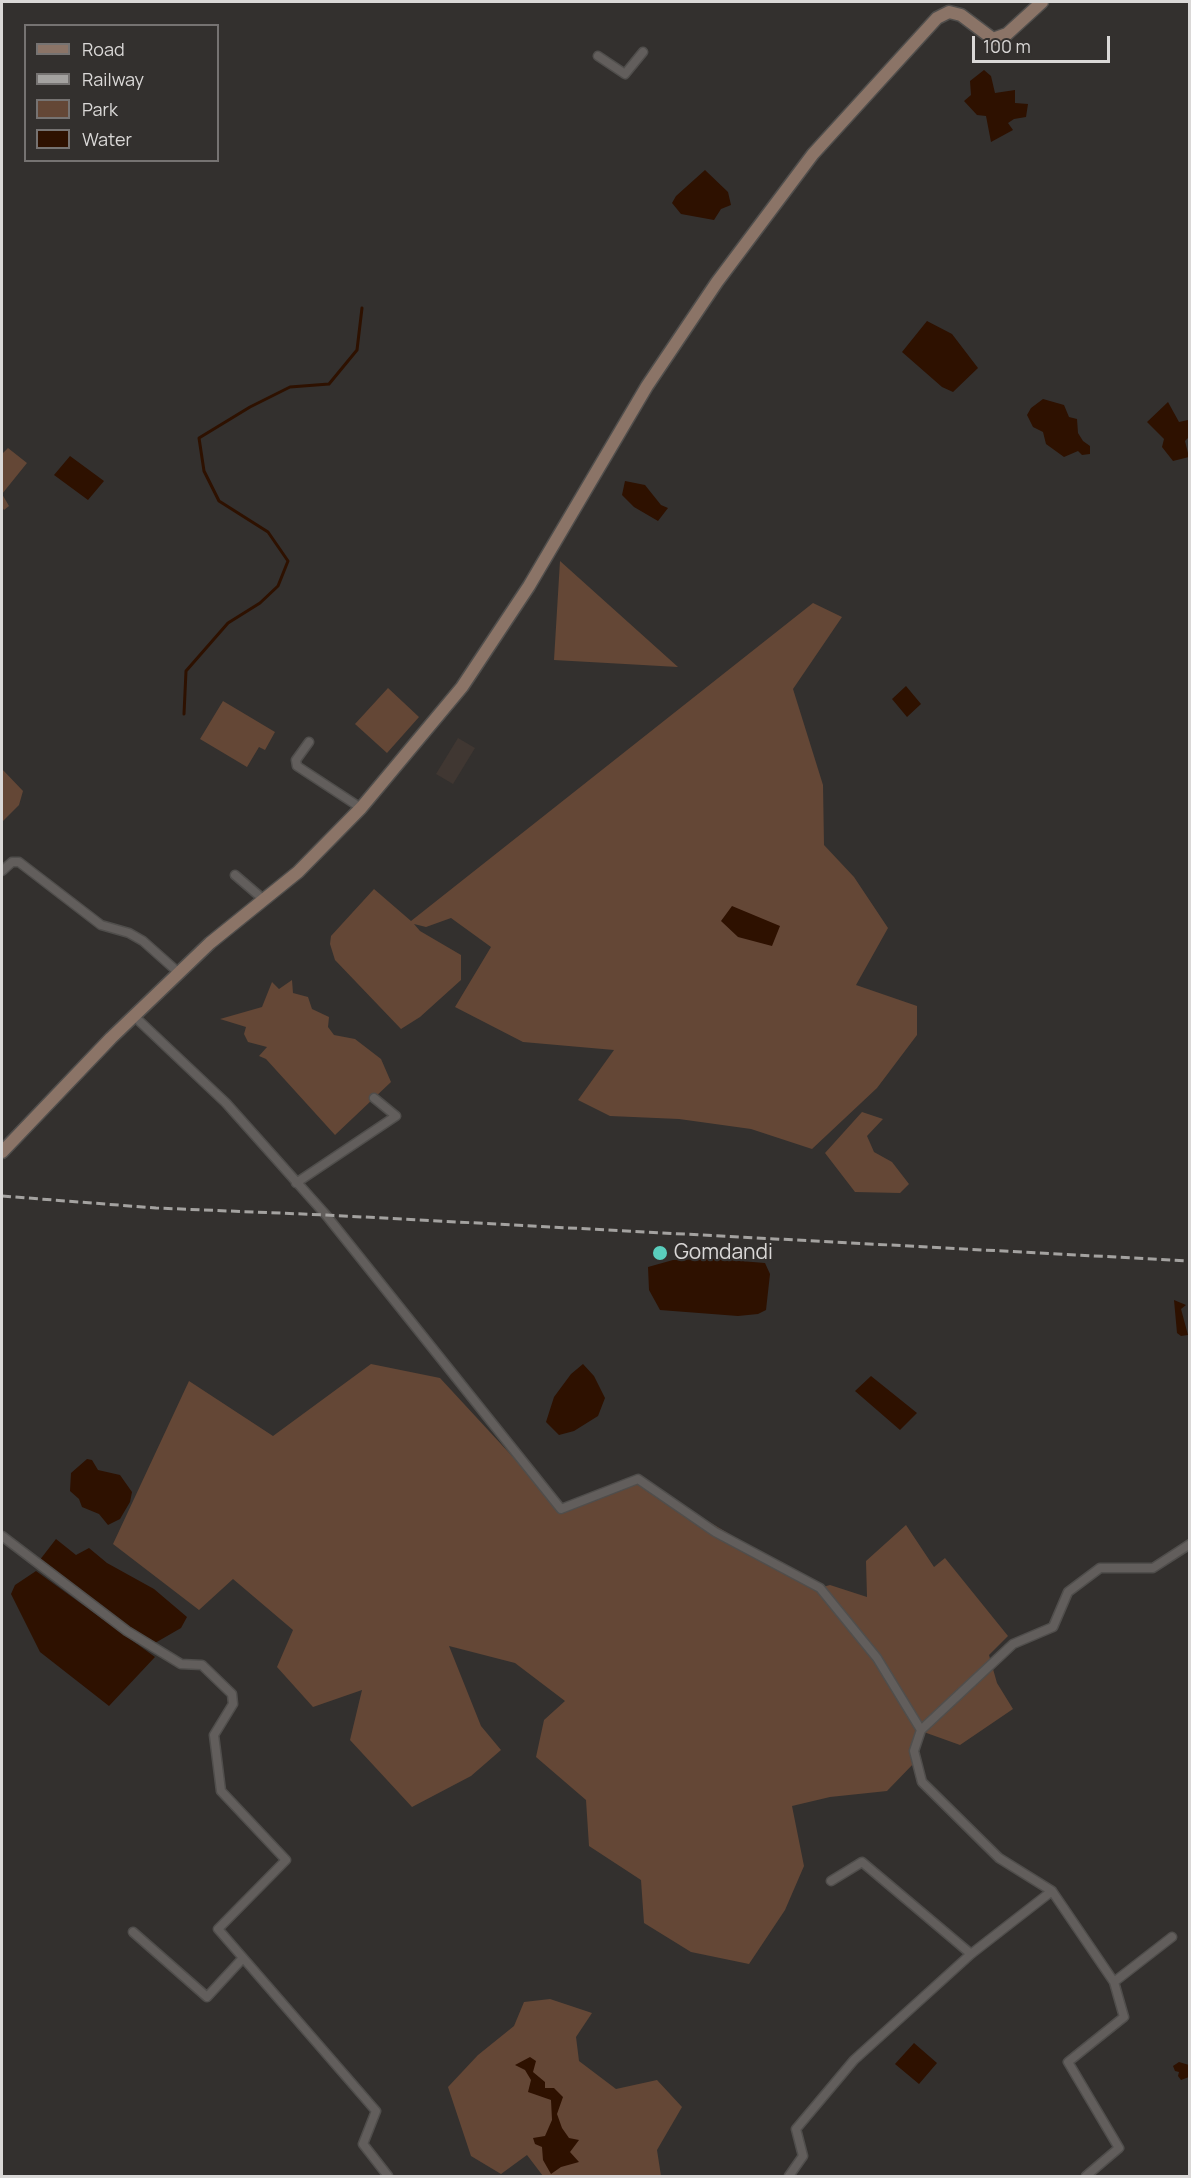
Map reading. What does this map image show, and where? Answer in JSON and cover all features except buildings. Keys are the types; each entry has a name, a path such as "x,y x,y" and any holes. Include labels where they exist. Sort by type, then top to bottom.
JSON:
{"main road":[{"path":"2,1152 179,973 263,899 298,872 361,808 462,687 529,586 610,446 658,370 717,282 813,154 937,18 949,12 961,15 993,39 1007,34 1042,2"}],"street":[{"path":"598,56 625,74 643,52"},
{"path":"309,742 296,760 297,766 361,808"},
{"path":"2,872 12,862 19,862 101,925 129,933 143,941 179,973"},
{"path":"235,874 263,899"},
{"path":"134,1016 226,1103 326,1215 561,1509 638,1479 715,1532 820,1588 877,1659 921,1730"},
{"path":"296,1183 396,1116 374,1098"},
{"path":"2,1536 127,1631 181,1664 202,1665 232,1694 233,1704 214,1735 221,1791 286,1860 218,1929 376,2111 363,2144 388,2176"},
{"path":"1086,2176 1119,2148 1068,2062 1124,2016 1114,1982 1064,1912 1052,1891 999,1857 922,1782 914,1751 921,1730 1013,1644 1053,1627 1068,1592 1100,1568 1153,1568 1190,1544"},
{"path":"831,1881 862,1862 971,1954"},
{"path":"789,2176 803,2156 796,2134 800,2123 877,2037 971,1954 1052,1891"},
{"path":"132,1932 207,1997 243,1958"},
{"path":"1114,1982 1172,1937"}],"shaded area":[{"path":"458,738 475,748 453,784 436,774"}],"green space":[{"path":"8,448 27,463 2,494 2,454"},
{"path":"2,494 9,506 4,510 2,507"},
{"path":"560,561 678,667 554,660"},
{"path":"813,603 842,617 793,689 823,785 824,845 854,877 888,928 856,985 917,1006 917,1035 877,1088 812,1149 751,1129 679,1119 610,1116 578,1100 614,1050 523,1042 455,1007 491,947 451,918 426,927 414,924 420,931 461,955 461,980 420,1017 401,1029 335,960 330,944 331,936 374,889 411,921"},
{"path":"388,688 419,717 387,753 355,724"},
{"path":"223,701 275,732 265,750 259,747 247,767 200,739"},
{"path":"2,769 23,791 19,805 2,822"},
{"path":"292,980 293,993 308,997 312,1009 329,1017 328,1027 334,1035 355,1039 381,1059 391,1082 335,1135 266,1059 259,1056 267,1047 248,1042 244,1034 246,1027 220,1019 262,1007 272,982 279,989"},
{"path":"862,1112 883,1119 867,1136 874,1152 892,1162 909,1184 900,1193 855,1192 825,1153"},
{"path":"371,1364 440,1378 561,1509 638,1479 819,1588 830,1585 867,1597 866,1561 906,1525 934,1567 945,1558 1008,1636 989,1655 997,1683 1013,1709 960,1745 921,1731 916,1761 887,1791 830,1797 792,1806 804,1866 785,1910 749,1964 691,1952 644,1923 641,1880 589,1846 586,1800 536,1757 544,1720 565,1701 515,1663 449,1646 481,1726 501,1750 471,1776 412,1807 350,1740 362,1690 313,1707 277,1667 293,1630 233,1579 199,1610 113,1544 189,1381 273,1436"},
{"path":"550,1999 592,2013 576,2037 579,2061 616,2089 657,2080 682,2107 657,2150 661,2176 543,2176 527,2155 501,2174 471,2156 448,2087 478,2055 514,2026 524,2002"}],"water":[{"path":"984,70 991,76 995,93 1015,90 1015,103 1028,104 1026,117 1014,119 1008,123 1013,130 991,142 986,116 977,115 964,101 971,95 970,81"},
{"path":"705,170 728,192 731,205 721,209 714,220 681,214 672,203 676,196"},
{"path":"927,321 952,334 978,368 953,392 942,387 902,352"},
{"path":"1043,399 1064,405 1069,417 1077,419 1078,433 1090,446 1090,454 1082,455 1078,451 1064,457 1046,444 1043,432 1033,427 1027,415 1031,408"},
{"path":"1168,402 1179,422 1188,420 1189,423 1189,437 1185,441 1189,457 1173,461 1162,447 1164,439 1147,422"},
{"path":"70,456 104,481 88,500 54,475"},
{"path":"625,481 645,485 661,505 668,508 658,521 634,507 622,495"},
{"path":"906,686 921,704 907,717 892,699"},
{"path":"732,906 780,926 772,946 738,937 721,921"},
{"path":"716,1259 765,1263 770,1274 766,1310 758,1314 738,1316 660,1310 649,1290 648,1267 673,1260"},
{"path":"1174,1300 1186,1305 1181,1309 1188,1335 1181,1336 1177,1333"},
{"path":"583,1364 594,1376 605,1398 598,1416 574,1431 559,1435 546,1422 554,1397 571,1374"},
{"path":"871,1376 917,1413 900,1430 855,1391"},
{"path":"87,1459 92,1460 98,1470 120,1475 132,1492 130,1502 120,1519 108,1525 99,1514 82,1507 79,1499 70,1491 71,1473"},
{"path":"56,1539 76,1555 89,1548 107,1563 154,1589 187,1617 181,1628 155,1643 113,1618 39,1561"},
{"path":"36,1571 155,1657 109,1706 40,1652 11,1594 15,1585"},
{"path":"914,2043 937,2063 919,2084 895,2064"},
{"path":"530,2057 536,2061 533,2072 545,2082 545,2088 554,2088 563,2097 557,2114 562,2128 569,2138 579,2140 570,2152 579,2162 561,2167 551,2174 543,2160 542,2147 535,2144 533,2138 545,2136 552,2120 551,2100 528,2092 531,2080 525,2070 515,2065"},
{"path":"1179,2062 1189,2065 1189,2077 1181,2080 1178,2076 1179,2072 1175,2071 1173,2066"}],"waterway":[{"path":"184,714 186,671 228,623 260,603 278,586 288,561 268,532 219,501 204,471 199,438 250,407 290,387 329,384 357,350 362,308"}],"railway":[{"path":"2,1196 156,1208 1190,1261"}],"place":[{"name":"Gomdandi","path":"660,1253"}]}
